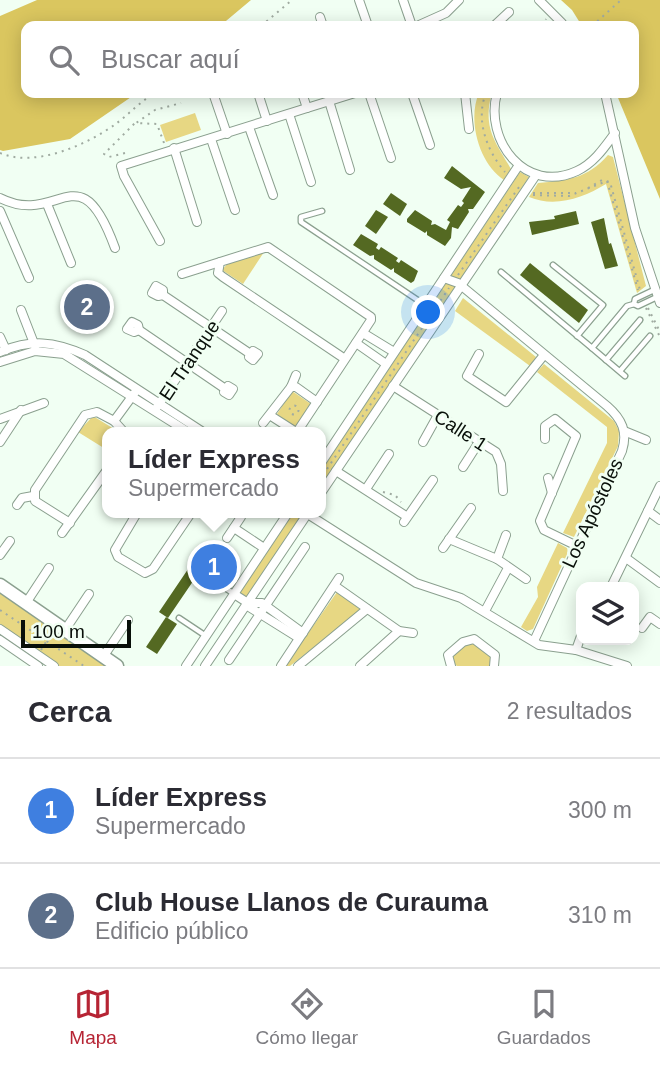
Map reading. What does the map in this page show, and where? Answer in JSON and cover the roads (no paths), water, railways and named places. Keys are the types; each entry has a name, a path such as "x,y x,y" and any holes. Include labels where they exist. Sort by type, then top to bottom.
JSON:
{"street":[{"path":"359,0 366,21"},
{"path":"403,0 412,21"},
{"path":"426,21 446,13 460,0"},
{"path":"539,0 557,21"},
{"path":"499,21 509,12"},
{"path":"320,17 321,21"},
{"path":"215,98 227,134"},
{"path":"260,98 267,121"},
{"path":"304,98 307,108"},
{"path":"160,242 121,166 338,98"},
{"path":"371,98 391,158"},
{"path":"414,98 430,145"},
{"path":"466,98 469,129"},
{"path":"495,98 493,112 496,131 506,153 519,166 536,174 556,176 579,170 597,156 615,133"},
{"path":"606,98 635,228 657,297"},
{"path":"329,101 350,170"},
{"path":"289,114 312,182"},
{"path":"249,127 273,195"},
{"path":"211,139 235,210"},
{"path":"170,150 197,222"},
{"path":"326,456 426,305 448,279 519,166"},
{"path":"326,486 536,174"},
{"path":"0,198 26,207 47,204 69,194 78,194 91,204 114,248"},
{"path":"47,204 71,263"},
{"path":"0,211 29,278"},
{"path":"182,274 268,247 369,314 371,320 300,427"},
{"path":"220,262 218,273 223,277 345,359"},
{"name":"Los Apóstoles","path":"448,279 461,286 612,410 624,431 622,451 534,641"},
{"path":"163,295 249,353"},
{"path":"20,310 35,346"},
{"name":"El Tranque","path":"158,407 222,311"},
{"path":"139,330 224,388"},
{"path":"363,332 394,352"},
{"path":"0,337 3,351 35,346 71,357 194,427"},
{"path":"356,343 387,364"},
{"path":"0,362 35,346"},
{"path":"479,354 467,376 506,402 544,355"},
{"path":"262,423 267,416 271,416 296,375"},
{"name":"Calle 1","path":"393,386 499,456 503,491"},
{"path":"291,387 296,387 317,402"},
{"path":"114,421 135,392"},
{"path":"0,419 44,403"},
{"path":"158,407 182,427"},
{"path":"0,442 21,411"},
{"path":"17,505 22,498 33,496 85,415 97,412 119,427"},
{"path":"423,442 438,415"},
{"path":"271,416 288,427"},
{"path":"545,439 545,426 555,419 576,436 540,526 577,546"},
{"path":"624,431 646,440"},
{"path":"463,467 480,442"},
{"path":"366,489 389,454"},
{"path":"336,471 366,489 405,519 433,480"},
{"path":"62,533 102,477"},
{"path":"548,478 552,494"},
{"path":"614,582 660,486"},
{"path":"33,496 39,505 70,523"},
{"path":"443,548 471,508"},
{"path":"648,510 660,520"},
{"path":"133,518 116,546 116,554 145,573 153,569 188,518"},
{"path":"227,538 240,518"},
{"path":"186,666 285,518"},
{"path":"205,666 307,518"},
{"path":"316,518 416,583 461,598 539,645 576,650 627,666"},
{"path":"234,528 264,548"},
{"path":"497,559 506,535"},
{"path":"449,540 497,559 526,579"},
{"path":"0,555 10,541"},
{"path":"229,660 265,611 305,547"},
{"path":"626,558 660,583"},
{"path":"26,603 49,568"},
{"path":"485,611 508,568"},
{"path":"281,666 337,582 367,610 399,631 413,633"},
{"path":"0,585 117,666"},
{"path":"65,630 89,594"},
{"path":"234,594 301,636"},
{"path":"298,666 367,610"},
{"path":"642,628 650,617 656,622 660,610"},
{"path":"103,657 128,620"},
{"path":"0,629 54,666"},
{"path":"360,666 399,631"},
{"path":"206,636 219,645"},
{"path":"451,666 448,655 463,642 474,639 495,655 494,666"},
{"path":"0,640 38,666"},
{"path":"576,650 578,645"}],"lane":[{"path":"322,211 300,217 301,222 426,305"},
{"path":"553,265 603,305 577,336"},
{"path":"501,272 625,376"},
{"path":"634,304 642,296 657,297"},
{"path":"592,348 627,306 657,297"},
{"path":"606,360 640,320"},
{"path":"620,372 650,336"},
{"path":"206,576 234,594"},
{"path":"179,618 206,636"}],"place":[{"name":"Club House Llanos de Curauma","path":"87,307"},
{"name":"Líder Express","path":"214,567"}]}
